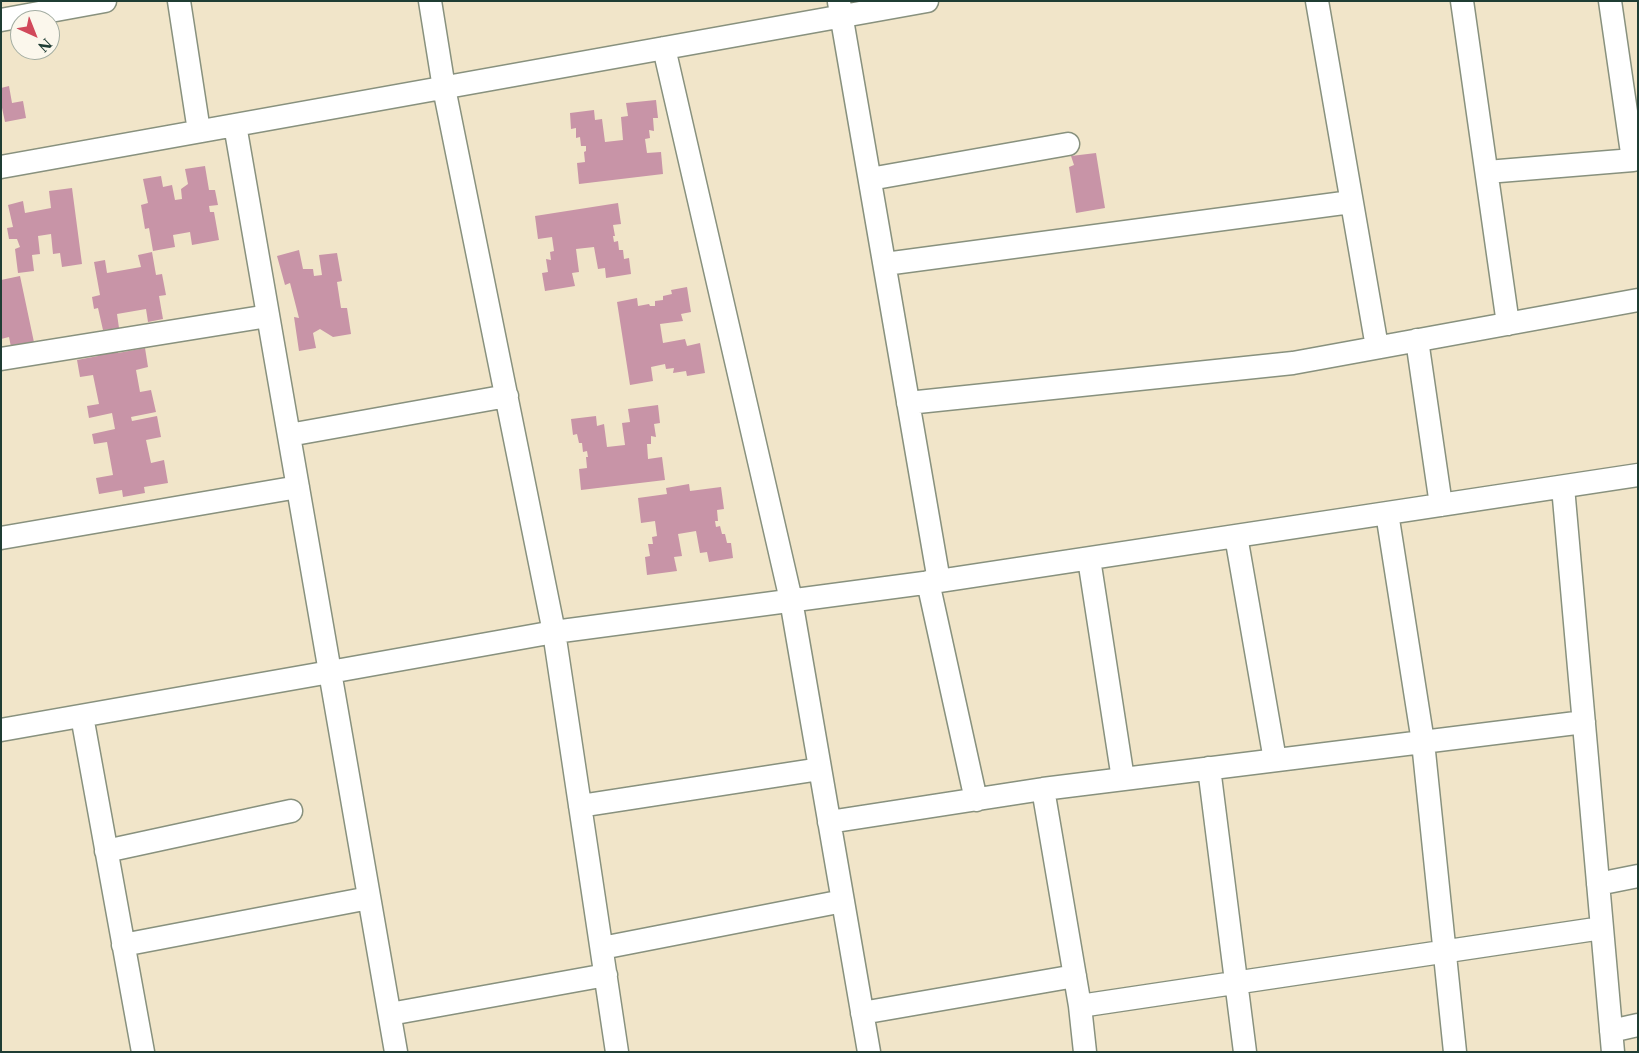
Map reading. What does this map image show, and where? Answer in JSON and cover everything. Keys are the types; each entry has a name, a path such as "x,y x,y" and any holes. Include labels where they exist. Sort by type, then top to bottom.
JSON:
{"street":[{"path":"1,20 69,4 105,1"},
{"path":"180,1 199,132"},
{"path":"430,1 444,88 554,632 617,1052"},
{"path":"1,167 664,48 840,9 927,1"},
{"path":"1317,1 1377,347"},
{"path":"1462,1 1508,324"},
{"path":"1487,172 1635,160 1610,1"},
{"path":"840,9 908,403 933,582 976,800"},
{"path":"664,48 791,600 869,1052"},
{"path":"235,125 396,1052"},
{"path":"870,179 1068,144"},
{"path":"884,264 1352,202"},
{"path":"908,403 1293,363 1638,300"},
{"path":"1,360 268,316"},
{"path":"1417,340 1441,505"},
{"path":"289,435 506,396"},
{"path":"1,730 554,632 933,582 1638,475"},
{"path":"1,538 298,486"},
{"path":"1563,487 1612,1041 1638,1025"},
{"path":"1387,513 1423,742 1455,1052"},
{"path":"1236,536 1275,760"},
{"path":"1089,558 1123,779"},
{"path":"82,716 143,1052"},
{"path":"829,822 1044,789 1584,722"},
{"path":"1209,768 1245,1052"},
{"path":"580,806 820,769"},
{"path":"1044,789 1080,1006 1085,1052"},
{"path":"106,851 291,811"},
{"path":"1598,884 1638,876"},
{"path":"123,945 370,898"},
{"path":"602,948 843,901"},
{"path":"1080,1006 1602,928"},
{"path":"390,1014 606,976"},
{"path":"862,1013 1075,976"}],"building":[{"path":"9,86 12,103 23,101 26,118 5,122 1,103 1,88"},
{"path":"656,100 658,118 653,118 654,131 649,130 650,138 645,139 647,153 661,152 663,174 579,184 577,163 585,162 584,152 586,151 586,146 581,146 580,137 576,138 576,128 571,129 570,113 594,110 595,120 602,119 605,142 623,140 621,117 628,116 626,103"},
{"path":"1096,153 1105,208 1076,213 1069,167 1074,165 1071,156"},
{"path":"205,166 209,190 215,190 218,205 209,206 210,212 214,212 219,240 192,245 190,232 173,235 175,247 153,251 149,228 145,229 141,205 148,203 143,179 161,176 163,187 172,185 175,200 182,199 181,189 188,184 185,169"},
{"path":"72,188 82,264 62,267 60,253 53,254 51,234 38,236 40,254 32,255 34,271 18,273 15,249 20,247 17,239 9,239 7,228 13,227 8,205 23,201 25,213 51,208 49,191"},
{"path":"618,203 621,224 613,225 614,242 618,241 619,250 623,250 624,259 629,258 631,274 606,278 605,268 598,269 594,247 576,249 579,272 572,273 575,286 545,291 542,273 548,272 546,259 551,260 550,252 554,251 552,237 538,239 535,216"},
{"path":"299,250 303,269 313,269 314,276 322,275 319,255 337,253 342,281 337,282 341,308 347,308 351,334 333,337 320,329 313,333 316,348 299,351 294,317 299,318 290,283 285,285 277,256"},
{"path":"152,252 156,275 162,274 166,295 159,296 163,319 148,322 146,309 117,314 119,328 103,330 98,308 94,309 92,297 100,295 94,262 105,260 107,273 141,267 138,255"},
{"path":"20,276 35,347 12,352 9,337 1,339 1,280"},
{"path":"687,287 691,312 681,314 683,321 660,324 663,343 685,339 687,346 700,343 705,373 687,376 686,371 673,373 674,368 666,369 665,364 651,367 653,381 630,385 617,302 637,298 638,306 649,304 650,306 655,306 655,301 663,300 663,296 672,294 671,290"},
{"path":"117,348 118,353 145,348 148,367 136,370 140,392 151,390 156,412 131,417 132,421 157,416 161,437 146,440 151,463 164,460 168,483 144,487 145,493 123,497 122,490 99,494 96,478 113,475 107,442 94,444 92,434 115,429 112,413 89,418 87,406 99,404 93,375 80,377 77,360 98,356 97,352"},
{"path":"658,405 660,423 654,424 656,437 651,436 651,444 647,444 648,459 662,457 665,480 581,490 579,469 587,468 586,457 588,457 587,451 583,452 582,443 579,443 577,434 573,435 571,419 596,416 597,426 604,424 607,447 625,445 622,423 630,422 628,409"},
{"path":"689,484 690,491 721,487 724,509 717,510 718,521 715,521 716,527 720,526 722,534 725,534 727,543 731,543 733,558 709,562 707,552 700,553 696,531 678,534 682,556 674,557 677,571 647,575 645,557 650,556 648,544 653,544 652,537 657,536 655,521 641,523 638,498 667,494 666,488"}]}
